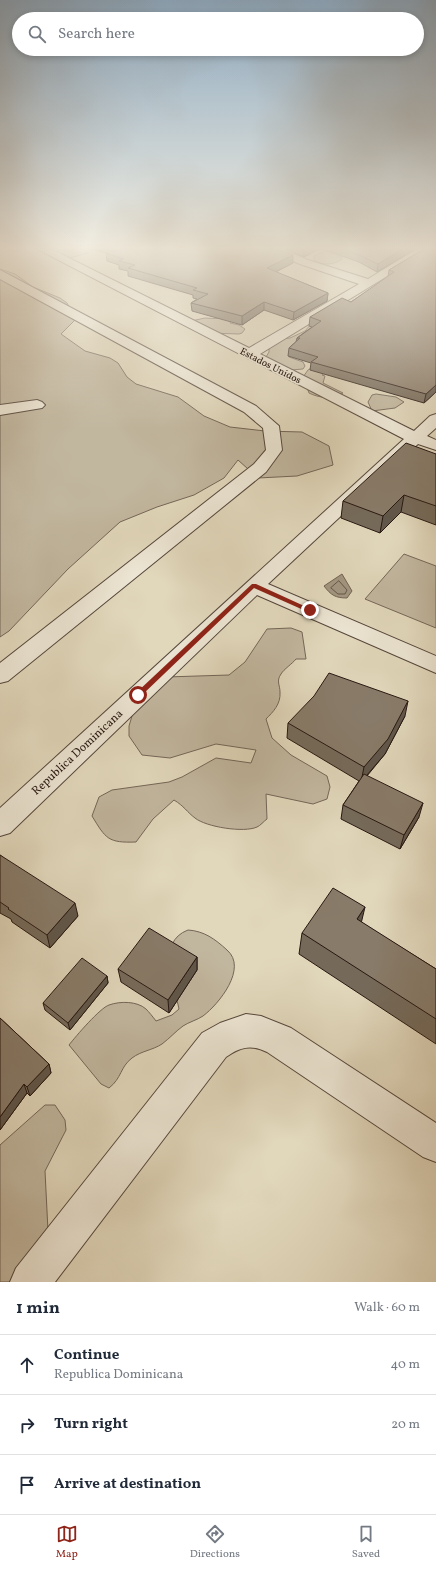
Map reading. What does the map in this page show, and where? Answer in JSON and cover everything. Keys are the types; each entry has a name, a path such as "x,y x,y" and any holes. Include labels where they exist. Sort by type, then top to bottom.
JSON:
{"street":[{"path":"0,675 260,468 274,450 272,426 250,409 64,309"},
{"name":"Estados Unidos","path":"161,309 415,438 436,445"},
{"path":"250,354 327,309"},
{"path":"0,410 37,405"},
{"name":"Republica Dominicana","path":"0,825 254,586 436,419"},
{"path":"254,586 436,665"},
{"path":"30,1282 214,1045 231,1033 247,1030 265,1033 279,1040 436,1144"}],"shaded area":[{"path":"0,309 70,309 76,319 61,334 85,351 110,358 118,363 127,377 136,384 178,397 204,416 230,427 265,431 302,432 329,446 333,465 297,476 258,478 238,460 224,478 194,495 157,507 120,522 68,569 9,631 0,637"},
{"path":"205,318 232,319 230,323 239,325 245,329 239,334 208,333 191,321"},
{"path":"324,321 289,351 289,357 303,362 305,366 303,369 291,370 266,357 269,352 269,347 281,339 290,338 305,331 311,324"},
{"path":"313,367 327,371 322,375 325,376 323,383 343,393 335,397 326,398 309,393 303,377 308,370"},
{"path":"376,394 396,397 404,402 395,408 372,411 368,402 372,395"},
{"path":"404,554 436,566 436,628 365,599"},
{"path":"291,628 302,632 306,659 296,659 281,674 278,681 280,696 278,704 274,711 266,719 272,738 291,755 327,776 330,787 327,799 313,804 266,794 267,819 259,826 251,829 225,828 200,821 174,800 153,819 136,842 119,842 105,835 92,816 99,797 112,790 169,782 182,777 216,758 251,763 256,750 216,744 170,758 142,755 129,736 129,726 135,706 166,677 229,675 245,662 267,629"},
{"path":"188,930 209,936 227,950 233,958 233,976 229,985 223,995 203,1016 183,1026 162,1044 139,1054 128,1061 109,1088 101,1084 69,1045 94,1017 109,1005 123,1002 138,1004 146,1009 156,1021 172,1015 179,1009 171,976 170,954 172,944 178,936"},
{"path":"45,1105 55,1105 65,1120 66,1130 45,1171 48,1231 22,1282 0,1282 0,1145"}],"water":[{"path":"342,574 352,591 347,598 334,595 324,586"}],"building":[{"path":"214,309 253,309 242,316"},
{"path":"284,309 300,309 294,312"},
{"path":"324,309 436,309 436,385 426,394 311,362 318,357 289,348 300,338 297,338 321,321 310,317"},
{"path":"406,443 436,454 436,506 404,495 383,516 343,501"},
{"path":"329,673 408,701 388,739 364,767 288,723 314,696"},
{"path":"364,774 423,803 404,835 343,805"},
{"path":"0,855 75,903 47,935 0,902"},
{"path":"333,888 365,907 357,919 436,969 436,1019 302,933"},
{"path":"149,928 197,957 168,1000 118,969"},
{"path":"82,958 107,976 68,1023 43,1003"},
{"path":"0,1018 49,1064 27,1087 24,1084 0,1117"}],"route":[{"path":"138,695 254,586 310,610"}]}
